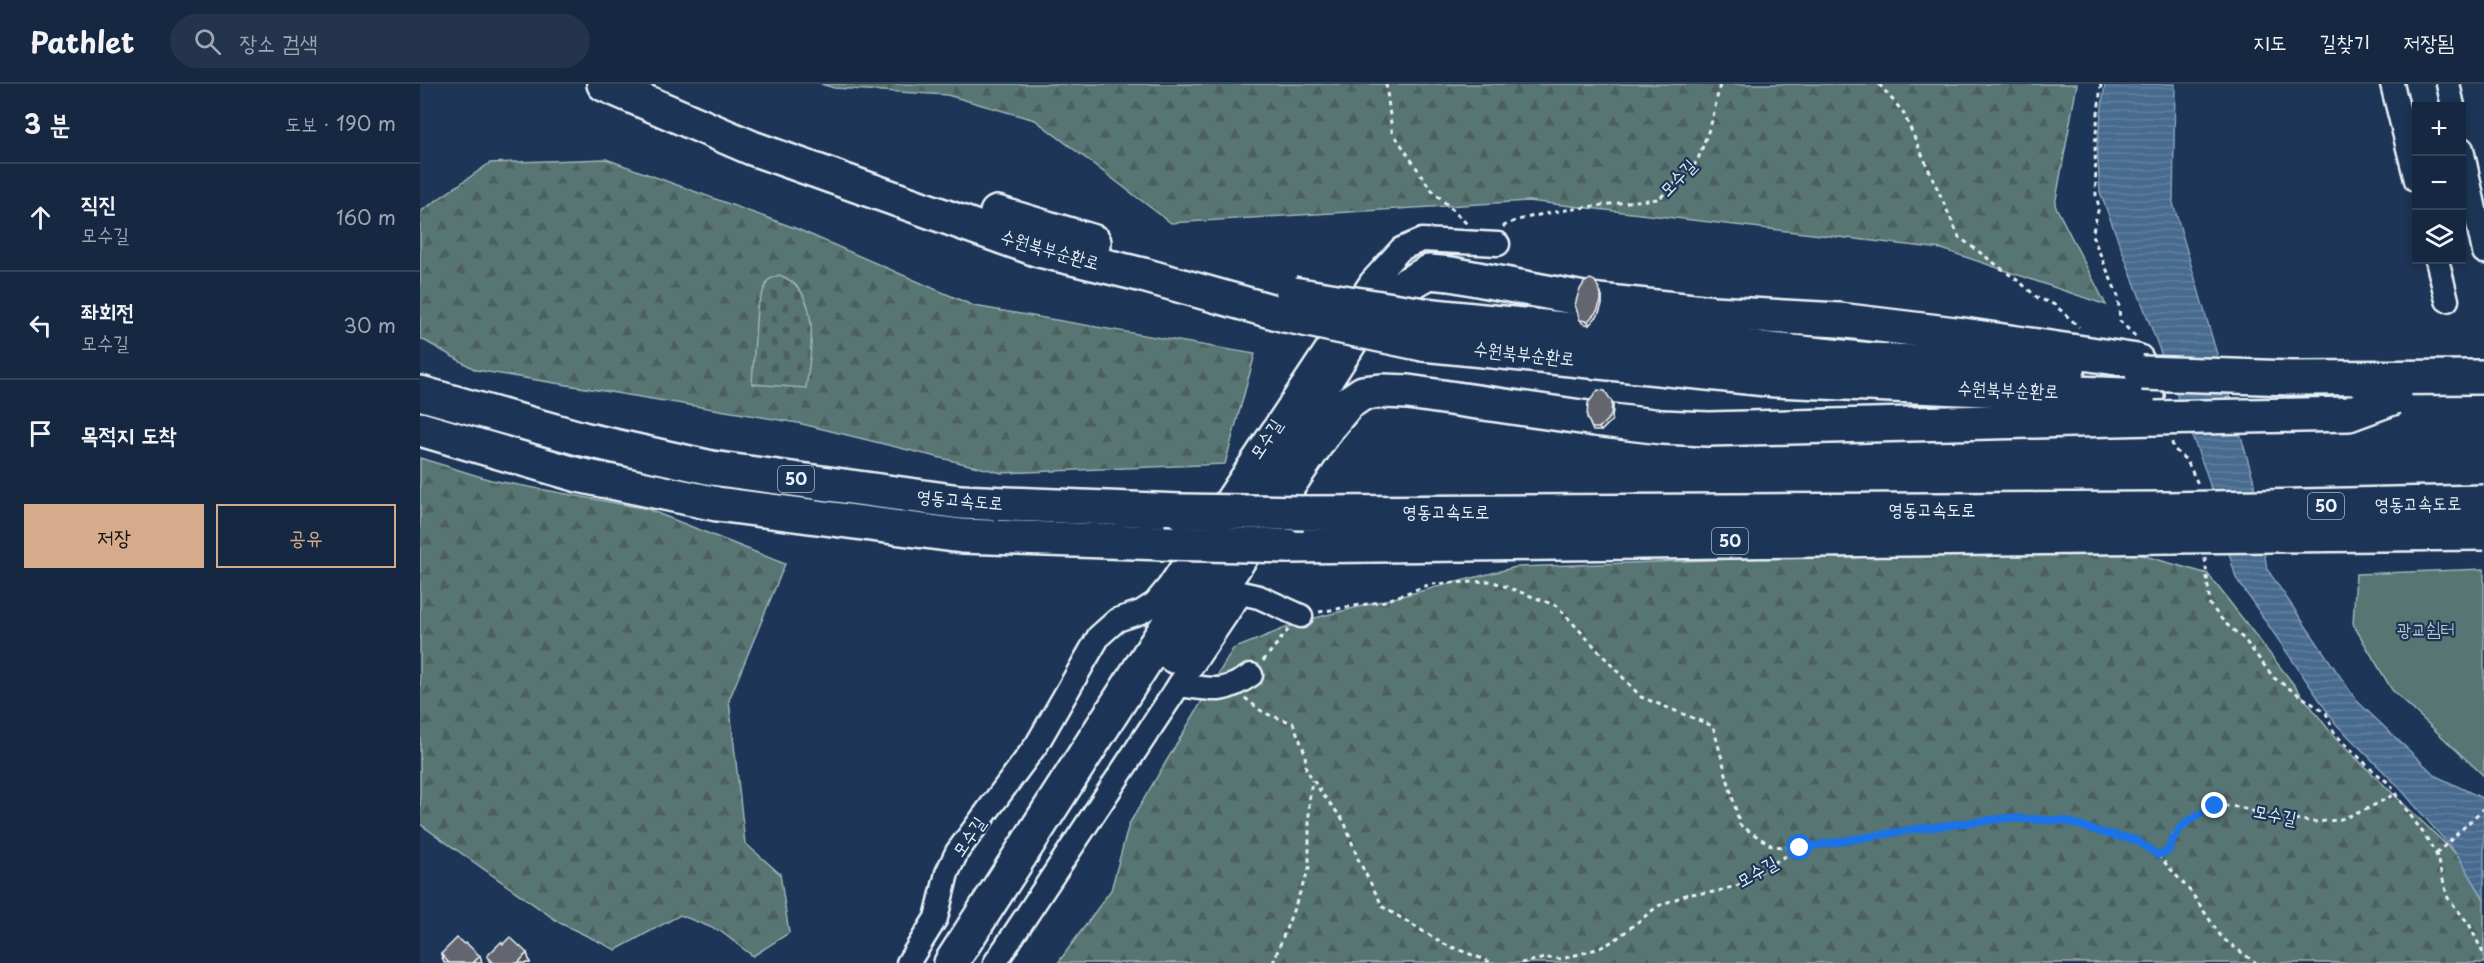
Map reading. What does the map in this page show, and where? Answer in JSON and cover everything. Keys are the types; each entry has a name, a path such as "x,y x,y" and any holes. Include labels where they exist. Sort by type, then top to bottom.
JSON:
{"highway":[{"name":"수원북부순환로","path":"604,84 752,148 1039,250 1143,275 1423,330 1776,380 2139,369 2292,378 2484,377"},
{"name":"수원북부순환로","path":"651,84 786,141 910,186 1289,304"},
{"path":"951,963 1366,317 1379,300 1429,272 1451,274 1588,300 1713,313 1839,320 1963,335 2139,369"},
{"name":"수원북부순환로","path":"2139,369 2395,397 2484,398"},
{"path":"970,963 1327,428 1348,404 1363,393 1408,392 1595,419 1662,427 1708,429 2139,369"},
{"name":"영동고속도로","path":"420,393 583,439 712,468 960,502 1180,511 2170,523 2484,533"},
{"name":"영동고속도로","path":"420,429 578,475 717,504 962,536 1288,546 2170,523 2484,502"}],"street":[{"path":"2392,84 2412,143"},
{"path":"2448,84 2452,102"},
{"path":"2464,156 2479,207 2484,252"},
{"name":"모수길","path":"908,963 936,918 947,873 957,852 1037,744 1099,636 1117,620 1141,612 1155,603 1169,586 1371,282 1401,249 1422,240 1498,244"},
{"path":"2438,264 2447,300"},
{"path":"995,963 1234,600 1241,593 1259,597 1301,616"},
{"path":"1179,685 1219,690 1243,681"}],"path":[{"path":"1386,84 1392,131 1431,188 1467,225"},
{"name":"모수길","path":"1498,244 1503,225 1525,218 1659,199 1697,162 1712,121 1720,84"},
{"path":"1879,84 1903,112 1959,237 2038,298 2055,305 2085,332"},
{"path":"2101,84 2095,143 2096,195 2099,207 2092,235 2118,296 2120,321"},
{"path":"2173,448 2187,461 2200,491"},
{"path":"2204,555 2210,605 2225,624 2244,639 2274,678 2325,713 2334,734 2390,784 2436,855 2448,898 2469,924 2484,955"},
{"path":"1492,963 1444,944 1383,907 1358,859 1344,820 1323,795 1306,769 1305,753 1293,723 1264,713 1244,697 1243,681 1301,616 1385,601 1431,584 1491,581 1557,606 1641,697 1713,726 1740,825 1772,846 1800,848"},
{"path":"1273,963 1309,869 1309,802 1312,778"},
{"name":"모수길","path":"1521,963 1546,958 1561,961 1607,944 1658,906 1688,894 1715,892 1742,884 1800,848 1917,829 2008,818 2066,821 2136,840 2158,855 2168,851 2173,835 2188,820 2215,806 2238,807 2266,815 2314,822 2338,820 2363,811 2396,794"},
{"path":"2436,855 2484,808"},
{"path":"2158,855 2191,892 2222,938 2256,963"}],"green space":[{"path":"821,84 2077,84 2055,205 2106,305 1942,249 1528,201 1171,223 1035,120 947,95 834,88"},
{"path":"606,159 795,228 974,306 1255,354 1225,464 1002,473 798,423 476,370 420,338 420,212 490,163"},
{"path":"779,275 793,283 802,294 808,308 811,340 806,388 752,384 757,307 768,280"},
{"path":"420,458 491,480 647,509 785,564 729,700 745,843 780,874 789,933 753,956 720,931 680,915 616,950 560,923 420,824"},
{"path":"2131,552 2208,574 2336,739 2459,857 2484,899 2484,963 1058,963 1111,890 1129,824 1233,649 1303,621 1516,567 1852,555"},
{"name":"광교쉼터","path":"2484,569 2484,776 2392,690 2353,624 2356,574"}],"water":[{"path":"2105,84 2175,84 2173,203 2253,478 2267,569 2356,700 2436,776 2484,799 2484,899 2459,857 2397,785 2336,724 2236,578 2207,475 2100,192 2097,146"}],"building":[{"path":"1590,279 1595,281 1601,294 1601,301 1597,311 1588,321 1580,320 1575,305 1579,291"},
{"path":"1598,390 1605,391 1612,402 1611,416 1599,428 1592,428 1587,417 1588,403"},
{"path":"510,937 527,953 518,963 493,963 487,956 501,942 503,944"},
{"path":"457,938 480,956 475,963 449,963 441,954"}],"route":[{"path":"1800,848 1917,829 2008,818 2066,821 2136,840 2158,855 2168,851 2173,835 2188,820 2215,806"}]}
